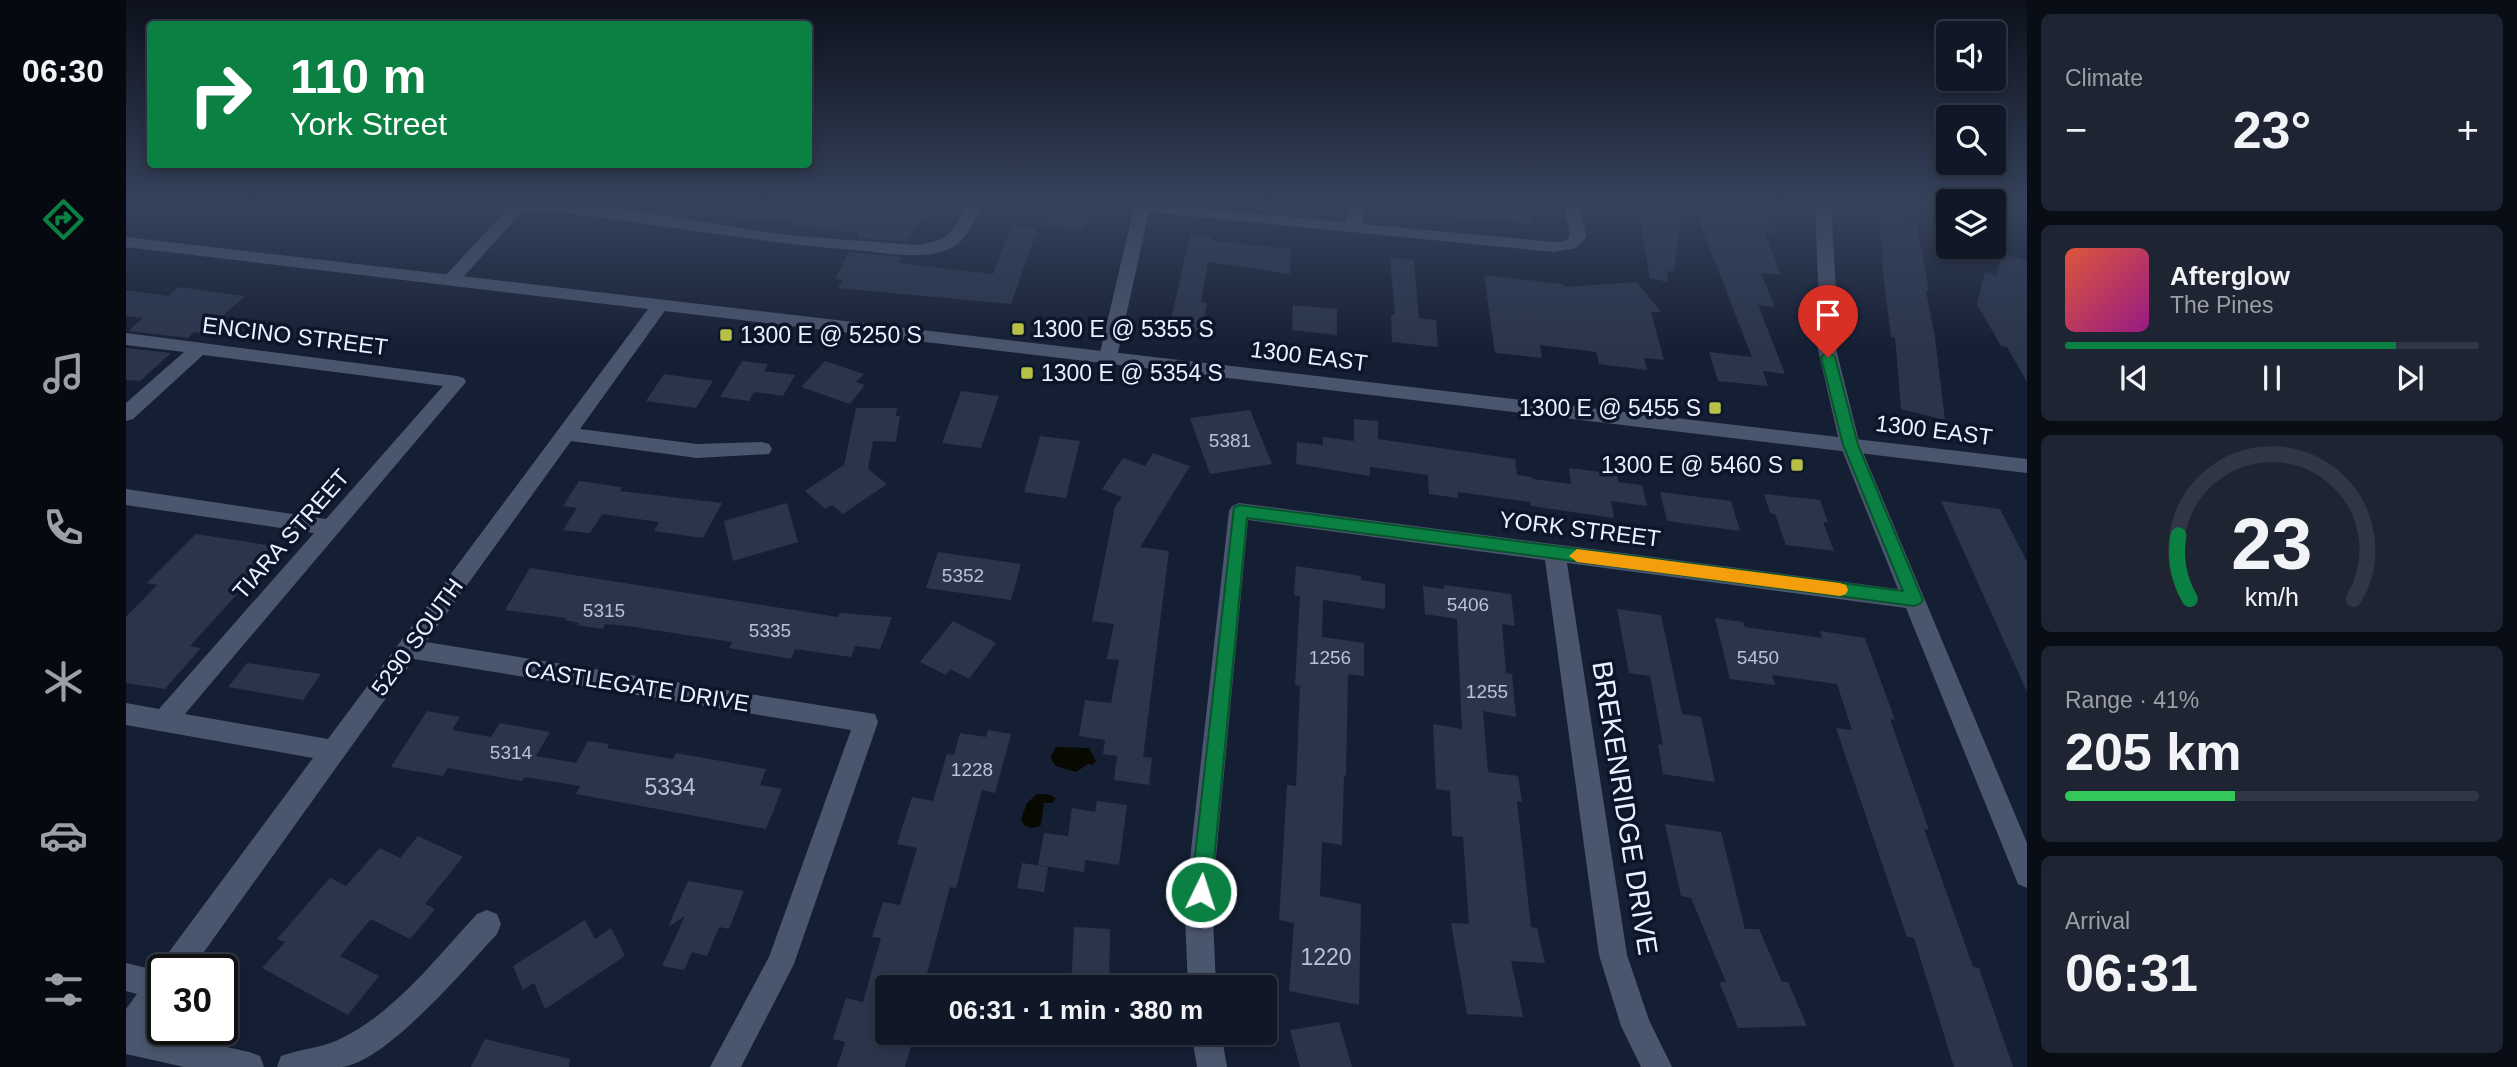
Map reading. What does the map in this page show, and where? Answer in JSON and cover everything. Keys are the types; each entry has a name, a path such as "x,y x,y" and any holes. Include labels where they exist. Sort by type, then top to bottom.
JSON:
{"street":[{"name":"1300 EAST","path":"218,253 2027,466"},
{"path":"451,280 475,253"},
{"path":"1108,358 1131,253"},
{"path":"1825,253 1828,309 1825,341 1850,445 2027,874"},
{"name":"5290 SOUTH","path":"185,954 660,305"},
{"name":"ENCINO STREET","path":"126,339 457,382"},
{"path":"126,414 200,348"},
{"name":"TIARA STREET","path":"164,721 457,382"},
{"path":"566,434 697,451 762,449"},
{"path":"126,497 331,528"},
{"name":"YORK STREET","path":"1201,975 1199,917 1202,868 1239,511 1914,600"},
{"name":"BREKENRIDGE DRIVE","path":"1555,553 1613,955 1636,1026 1657,1067"},
{"name":"CASTLEGATE DRIVE","path":"409,649 866,722 780,964 725,1067"},
{"path":"126,714 333,751"},
{"path":"292,1067 342,1055 366,1043 387,1027 487,923"},
{"path":"126,977 147,979"},
{"name":"5290 SOUTH","path":"126,1033 147,1005"},
{"path":"126,1040 249,1067"},
{"path":"1208,1045 1212,1067"}],"shaded area":[{"path":"1056,747 1089,748 1096,761 1076,772 1056,766 1050,758"},
{"path":"1037,794 1048,794 1056,798 1052,803 1044,803 1041,825 1030,827 1024,825 1021,819 1027,803"}],"building":[{"path":"849,253 901,257 898,263 993,274 1001,253 1029,253 1011,304 838,288 843,280 835,279"},
{"path":"1186,253 1291,253 1290,274 1208,262 1201,302 1207,303 1201,333 1169,329"},
{"path":"1646,253 1676,253 1674,272 1668,271 1667,282 1650,278"},
{"path":"1711,253 1772,253 1781,275 1761,273 1775,307 1758,305 1785,374 1763,371 1768,386 1718,381 1709,352 1752,357"},
{"path":"1883,253 1922,253 1945,420 1901,409 1895,338 1891,337 1881,257 1884,258"},
{"path":"2006,254 2027,261 2027,382 2007,347 2001,346 1977,304 1985,272 1996,276 2000,259 2006,259"},
{"path":"1390,258 1414,260 1419,318 1436,320 1438,347 1392,342 1391,315 1395,315"},
{"path":"1484,275 1563,284 1564,287 1637,282 1661,312 1651,312 1664,360 1644,358 1647,370 1599,364 1596,352 1540,345 1542,358 1495,353"},
{"path":"178,287 245,296 203,333 194,332 188,338 128,331 143,318 126,316 126,290 168,296"},
{"path":"1293,305 1337,309 1337,335 1292,330"},
{"path":"126,348 171,353 140,381 126,380"},
{"path":"742,361 768,364 764,371 795,375 783,396 754,392 749,401 720,397"},
{"path":"825,361 864,374 856,382 865,385 850,404 801,387"},
{"path":"664,374 713,381 696,408 646,401"},
{"path":"961,391 999,396 981,448 942,443"},
{"path":"856,408 897,408 896,416 900,416 896,442 873,441 868,469 887,484 843,514 832,505 825,509 805,491 844,465"},
{"path":"1250,410 1272,464 1210,474 1190,418"},
{"path":"1354,419 1378,421 1378,439 1515,459 1517,475 1533,479 1571,484 1569,468 1617,474 1618,482 1642,485 1647,506 1611,501 1614,518 1458,492 1458,498 1429,494 1428,475 1370,467 1370,476 1296,464 1297,442 1323,445 1323,437 1354,441"},
{"path":"1040,436 1080,441 1066,498 1024,492"},
{"path":"1153,453 1190,466 1140,547 1169,551 1143,757 1152,758 1149,785 1114,780 1117,756 1103,754 1105,740 1079,736 1085,700 1111,703 1119,660 1107,659 1114,624 1092,621 1115,507 1122,497 1102,489 1123,458 1145,466"},
{"path":"579,481 622,487 620,491 722,503 703,538 654,531 659,522 602,514 590,533 563,530 577,508 563,506"},
{"path":"1660,492 1731,501 1740,531 1667,521"},
{"path":"1764,494 1820,500 1828,522 1823,522 1834,551 1786,545 1775,514 1770,513"},
{"path":"1941,501 2000,509 2027,562 2027,692"},
{"path":"787,503 798,542 733,561 724,521"},
{"path":"196,534 280,547 190,646 201,648 165,689 126,683 126,617 157,585 147,583"},
{"path":"938,552 1021,564 1011,600 926,588"},
{"path":"1296,566 1361,576 1361,580 1385,584 1385,609 1323,600 1322,637 1364,643 1364,676 1348,674 1342,845 1322,842 1320,896 1361,904 1359,1005 1289,991 1294,923 1279,920 1287,785 1296,786 1300,686 1295,685 1300,596 1294,595"},
{"path":"530,568 838,617 840,613 892,617 880,649 855,646 851,657 795,649 791,659 729,648 732,642 628,626 605,624 603,629 577,625 579,623 565,620 566,618 505,610"},
{"path":"1444,585 1511,594 1515,626 1502,624 1506,673 1512,674 1516,717 1483,711 1488,772 1518,776 1522,802 1517,801 1531,927 1537,928 1545,963 1511,961 1523,1017 1467,1014 1451,923 1469,924 1463,837 1452,836 1450,791 1436,789 1433,724 1462,729 1457,619 1425,614 1423,586 1444,589"},
{"path":"1617,609 1661,615 1682,714 1701,717 1715,782 1663,774 1658,744 1663,745 1650,676 1629,673"},
{"path":"1715,618 1743,622 1745,627 1822,638 1820,631 1865,638 1895,720 1890,719 1929,830 1924,829 1973,967 1979,968 2013,1067 1954,1067 1914,938 1907,937 1836,728 1852,730 1837,684 1772,675 1775,685 1730,679"},
{"path":"953,621 996,643 969,679 950,669 946,675 920,662"},
{"path":"247,663 321,674 303,700 228,687"},
{"path":"427,711 460,717 452,730 491,737 500,723 550,732 536,756 576,763 588,741 609,744 607,748 673,759 676,753 766,769 760,785 782,789 766,829 576,794 580,786 525,777 522,781 448,768 443,776 391,767"},
{"path":"988,730 1011,734 995,793 982,790 956,888 950,887 927,975 875,975 875,1045 911,1045 905,1067 837,1067 845,1042 833,1039 846,998 863,1002 881,938 872,937 883,902 900,905 917,848 897,844 912,797 933,801 947,754 954,755 960,733 986,737"},
{"path":"1097,801 1127,805 1119,865 1085,860 1084,872 1038,865 1044,833 1068,836 1072,808 1095,812"},
{"path":"1665,824 1721,832 1745,929 1759,929 1782,982 1788,982 1807,1026 1738,1028 1719,982 1726,982 1691,898 1681,896"},
{"path":"418,836 463,857 425,904 435,909 410,939 371,919 340,956 379,976 348,1015 262,968 285,942 277,939 330,878 346,886 380,848 400,858"},
{"path":"1022,863 1048,867 1044,892 1017,888"},
{"path":"688,881 744,891 729,929 719,927 707,956 692,952 684,970 662,966 685,916 668,927"},
{"path":"585,920 595,939 611,928 625,956 545,1009 534,983 523,990 513,966"},
{"path":"1074,927 1110,929 1109,975 1072,975"},
{"path":"1339,1022 1352,1067 1300,1067 1290,1030"},
{"path":"485,1039 570,1059 569,1067 471,1067"}],"slow traffic":[{"path":"1577,556 1840,590"}],"place":[{"name":"1300 E @ 5355 S","path":"1018,329"},
{"name":"1300 E @ 5250 S","path":"726,335"},
{"name":"1300 E @ 5354 S","path":"1027,373"},
{"name":"1300 E @ 5455 S","path":"1715,408"},
{"name":"1300 E @ 5460 S","path":"1797,465"}],"route":[{"path":"1201,892 1239,511 1914,600 1850,445 1828,357"}]}
